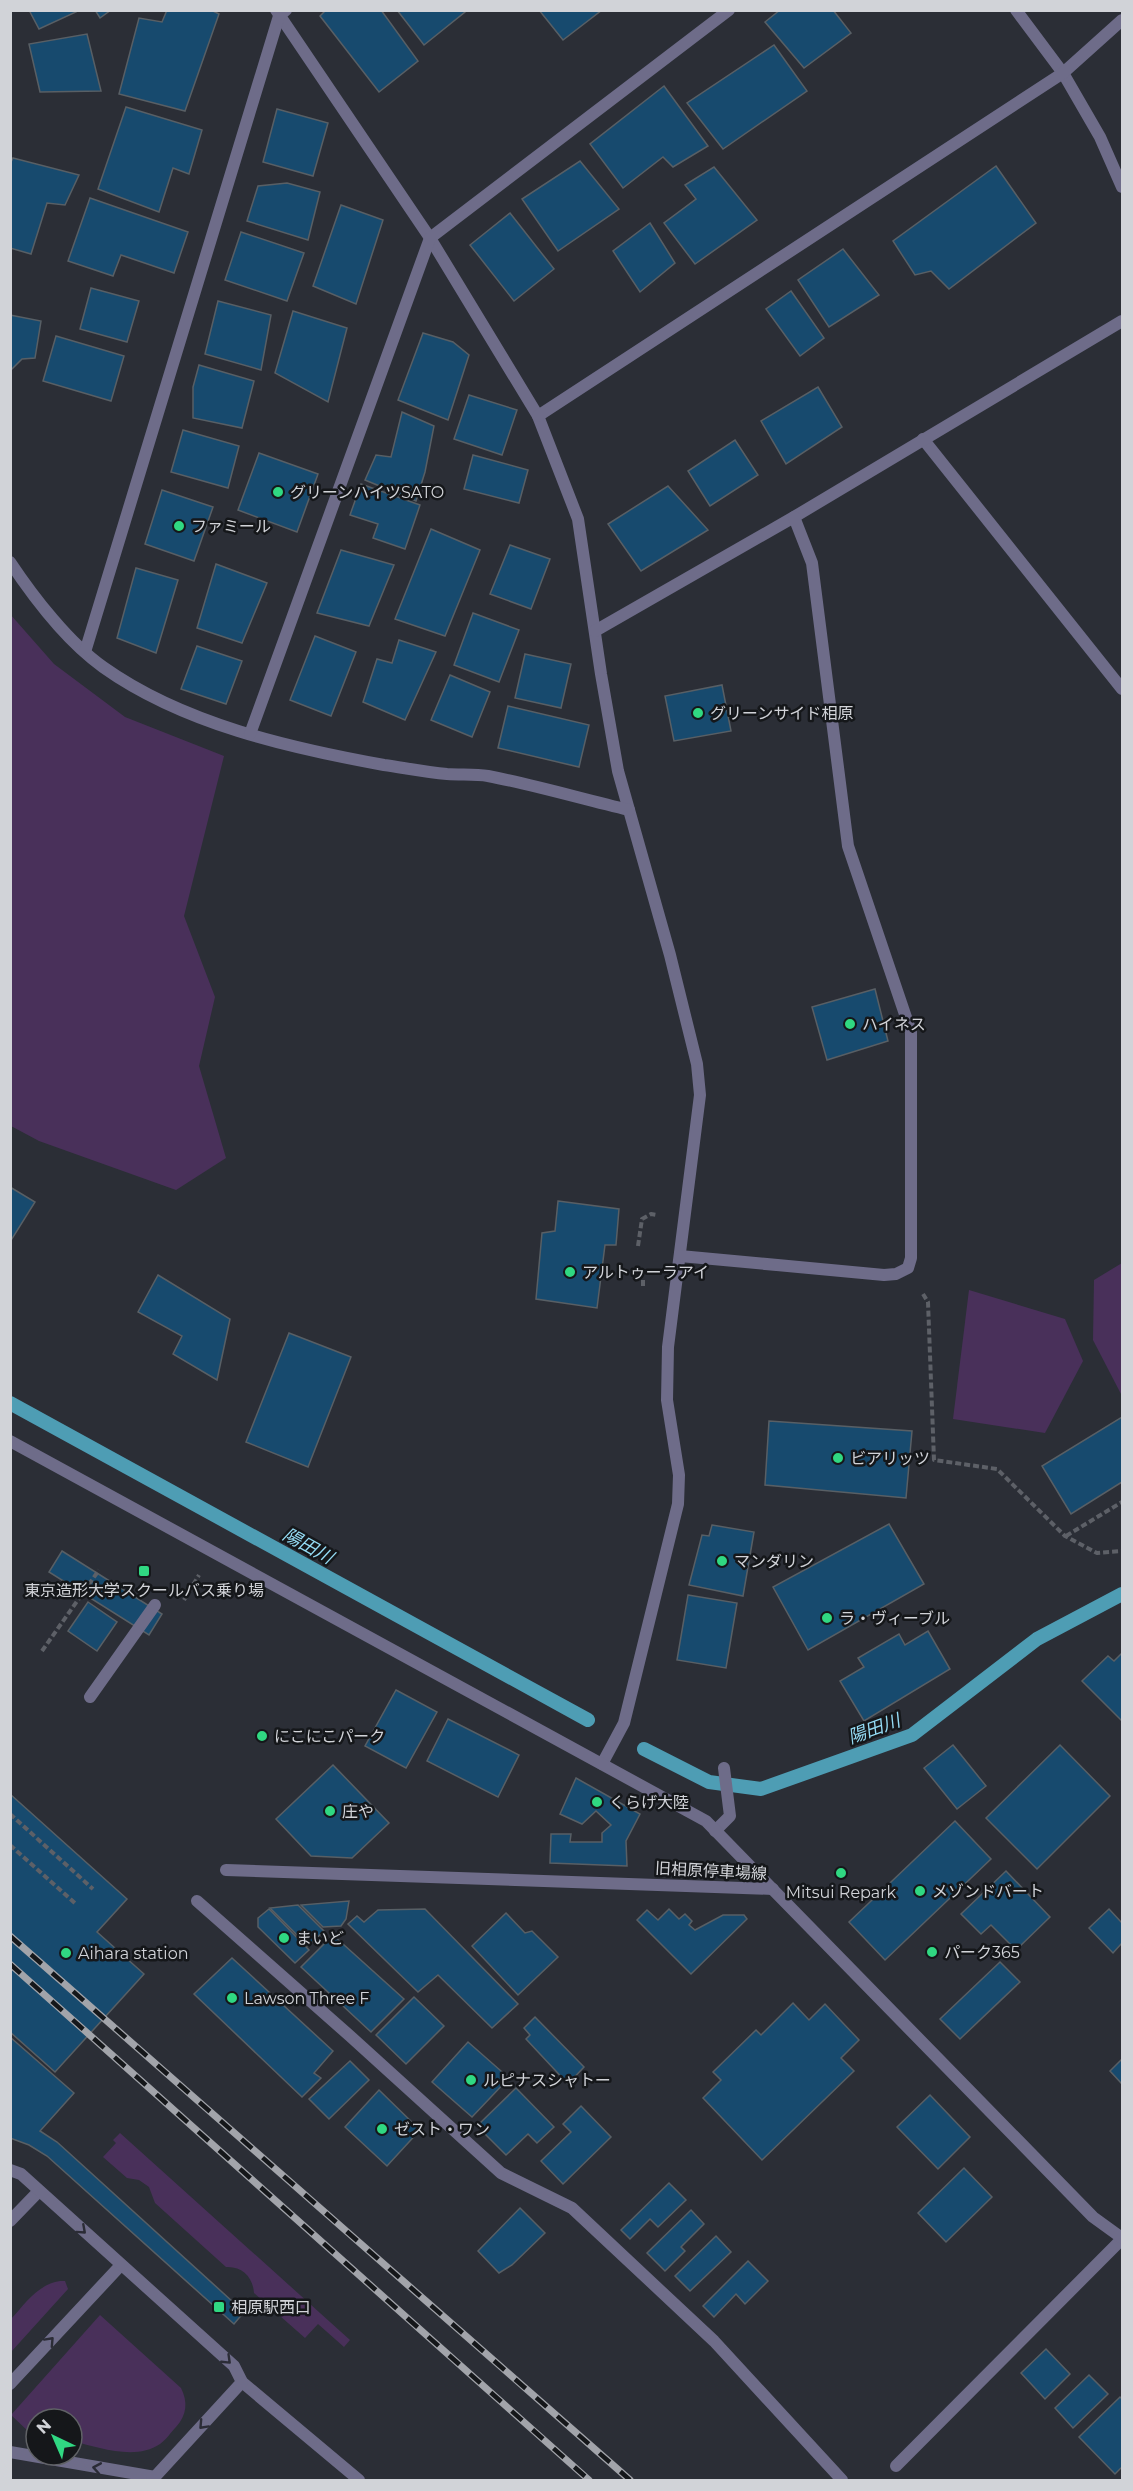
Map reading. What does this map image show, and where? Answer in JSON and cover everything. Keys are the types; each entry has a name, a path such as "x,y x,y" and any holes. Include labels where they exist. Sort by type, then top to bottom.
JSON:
{"street":[{"path":"250,734 430,238 729,10"},
{"path":"1017,10 1063,73 1100,137 1122,187"},
{"path":"280,12 430,238 538,416 578,519 618,771 670,955 697,1064 700,1095 668,1347 669,1417 679,1475 678,1504 624,1723 602,1764"},
{"path":"85,652 280,12"},
{"path":"538,416 1063,73 1122,20"},
{"path":"595,631 794,517 1122,321"},
{"path":"923,439 1122,689"},
{"path":"680,1256 884,1275 896,1274 908,1268 913,1245 911,1032 848,846 812,563 794,517"},
{"path":"10,562 42,604 85,652 120,679 166,704 250,734 383,765 449,774 486,776 629,810"},
{"path":"10,1441 705,1821 773,1889"},
{"path":"90,1697 155,1605"},
{"path":"715,1831 730,1816 724,1768"},
{"name":"旧相原停車場線","path":"226,1870 773,1889 1093,2217 1122,2238"},
{"path":"197,1901 501,2173 572,2208 714,2341 842,2481"},
{"path":"10,2170 21,2175 39,2190 234,2366 242,2382 359,2481"},
{"path":"10,2222 39,2190"},
{"path":"896,2466 1122,2238"},
{"path":"10,2384 121,2265"},
{"path":"10,2452 154,2479 242,2382"}],"path":[{"path":"638,1246 642,1219 651,1214 659,1215"},
{"path":"908,1268 928,1302 934,1460 997,1470 1065,1536 1097,1553 1122,1551"},
{"path":"1065,1536 1122,1502"},
{"path":"42,1652 99,1570"},
{"path":"10,1814 93,1889"},
{"path":"10,1845 77,1905"}],"shaded area":[{"path":"10,614 54,664 125,717 224,756 184,916 215,997 199,1066 226,1158 176,1190 39,1141 11,1126"},
{"path":"1122,1263 1121,1394 1093,1340 1094,1280"},
{"path":"969,1290 1065,1319 1083,1361 1045,1433 953,1419"},
{"path":"120,2133 350,2340 344,2347 318,2324 305,2338 254,2293 246,2274 237,2268 226,2267 155,2203 149,2187 139,2180 127,2178 103,2157 116,2143 113,2140"},
{"path":"65,2281 68,2289 11,2352 11,2319 39,2290"},
{"path":"100,2315 181,2388 185,2403 180,2422 162,2442 139,2452 116,2451 84,2444 84,2407 24,2407 24,2427 11,2415"}],"building":[{"path":"29,10 75,10 76,12 39,29"},
{"path":"95,10 111,10 100,18"},
{"path":"167,10 211,10 219,14 185,111 119,94 139,18 162,22"},
{"path":"326,10 381,10 418,61 379,92 320,16"},
{"path":"397,10 464,10 465,12 424,45"},
{"path":"539,10 602,10 563,40"},
{"path":"780,10 833,10 851,33 804,68 765,22"},
{"path":"87,34 101,91 40,92 29,44"},
{"path":"774,45 807,91 723,149 687,103"},
{"path":"664,86 708,146 673,167 663,157 623,188 590,144"},
{"path":"126,107 202,130 189,174 173,168 159,212 98,189"},
{"path":"277,109 328,123 313,176 263,162"},
{"path":"13,158 79,175 65,205 47,203 31,254 10,248 10,164"},
{"path":"580,161 619,209 558,251 522,199"},
{"path":"996,166 1036,223 949,289 931,271 915,275 893,241"},
{"path":"714,167 757,220 695,264 664,223 696,199 685,185"},
{"path":"287,183 320,192 308,240 247,221 258,186"},
{"path":"90,198 188,232 174,273 121,255 113,276 68,261"},
{"path":"341,205 383,220 356,304 313,286"},
{"path":"510,213 554,269 514,301 470,245"},
{"path":"650,223 675,263 640,292 613,251"},
{"path":"241,232 304,253 287,301 225,280"},
{"path":"843,249 879,295 829,327 798,280"},
{"path":"91,288 139,301 127,342 80,329"},
{"path":"791,291 824,338 800,356 766,309"},
{"path":"218,301 271,315 261,370 205,354"},
{"path":"293,311 347,328 328,402 275,373"},
{"path":"10,315 41,321 35,358 22,359 12,369 10,369"},
{"path":"423,333 453,342 469,355 448,420 398,400"},
{"path":"56,336 124,356 111,401 43,381"},
{"path":"199,365 254,381 242,428 193,418 193,387"},
{"path":"818,387 842,427 786,464 761,421"},
{"path":"469,395 517,410 502,455 454,439"},
{"path":"402,412 434,426 425,472 416,501 365,480 376,455 391,457"},
{"path":"183,430 239,446 228,488 171,472"},
{"path":"735,440 758,475 710,506 688,471"},
{"name":"グリーンハイツSATO","path":"259,453 318,474 297,532 238,510"},
{"path":"473,455 528,470 519,503 464,489"},
{"path":"361,484 420,505 405,549 373,538 378,524 350,515"},
{"path":"668,486 708,530 641,571 608,524"},
{"name":"ファミール","path":"162,490 213,507 194,561 145,544"},
{"path":"431,529 480,550 445,636 395,619"},
{"path":"510,545 550,559 531,609 490,594"},
{"path":"341,550 394,565 369,626 317,613"},
{"path":"216,564 267,583 242,643 197,628"},
{"path":"136,568 178,580 156,653 117,638"},
{"path":"473,613 519,630 499,682 454,665"},
{"path":"315,636 356,652 331,716 290,700"},
{"path":"399,640 436,652 405,720 363,702 377,659 392,663"},
{"path":"197,646 242,661 226,704 181,689"},
{"path":"525,654 571,664 561,708 515,698"},
{"path":"450,675 490,692 472,737 431,720"},
{"name":"グリーンサイド相原","path":"722,685 731,731 674,741 665,696"},
{"path":"508,706 589,725 579,767 498,748"},
{"name":"ハイネス","path":"875,989 888,1041 827,1060 812,1007"},
{"path":"10,1187 35,1202 10,1242"},
{"name":"アルトゥーラアイ","path":"558,1201 619,1209 616,1245 605,1245 597,1308 536,1299 542,1233 555,1231"},
{"path":"158,1275 230,1319 217,1380 173,1354 182,1336 138,1312"},
{"path":"289,1333 351,1357 308,1467 246,1442"},
{"path":"1122,1417 1122,1482 1071,1514 1042,1466"},
{"name":"ビアリッツ","path":"769,1421 912,1431 906,1498 765,1485"},
{"name":"ラ・ヴィーブル","path":"889,1524 924,1584 808,1650 773,1587"},
{"name":"マンダリン","path":"712,1525 754,1532 743,1596 689,1585 702,1535 709,1536"},
{"path":"62,1551 162,1614 149,1635 49,1572"},
{"path":"688,1595 737,1603 726,1668 677,1660"},
{"path":"88,1602 117,1622 97,1651 68,1631"},
{"path":"928,1631 950,1669 864,1721 840,1681 864,1667 858,1658 899,1634 905,1645"},
{"path":"1122,1653 1121,1720 1082,1681 1108,1656 1114,1661"},
{"path":"396,1690 437,1712 406,1768 365,1746"},
{"path":"448,1719 519,1755 498,1797 427,1761"},
{"path":"953,1745 986,1786 957,1809 924,1768"},
{"path":"1060,1745 1110,1796 1037,1869 986,1818"},
{"path":"333,1765 389,1823 352,1858 311,1856 276,1819"},
{"path":"576,1778 640,1814 626,1841 627,1866 550,1863 551,1834 571,1834 570,1842 602,1842 602,1833 611,1825 596,1811 582,1824 560,1814"},
{"name":"Aihara station","path":"10,1794 127,1899 97,1932 144,1974 55,2072 10,2032"},
{"name":"メゾンドバート","path":"955,1821 991,1859 885,1960 849,1922"},
{"path":"1006,1871 1050,1917 1016,1950 991,1925 981,1934 961,1914"},
{"path":"349,1901 346,1919 341,1926 323,1927 301,1905"},
{"path":"298,1905 324,1931 308,1946 270,1908"},
{"name":"まいど","path":"269,1909 309,1950 295,1963 258,1927 258,1918"},
{"path":"425,1909 518,2004 492,2028 438,1975 418,1992 348,1924 357,1916 364,1922 378,1910"},
{"path":"669,1909 679,1919 685,1914 692,1921 689,1925 695,1930 723,1915 744,1915 747,1919 691,1974 637,1920 647,1910 658,1920"},
{"path":"1109,1909 1122,1923 1122,1943 1113,1953 1089,1928"},
{"path":"506,1913 525,1933 532,1931 558,1957 518,1995 472,1946"},
{"path":"333,1935 404,1999 371,2032 301,1967"},
{"path":"232,1958 333,2051 314,2073 321,2078 302,2097 194,1994"},
{"path":"1000,1962 1020,1982 960,2039 940,2019"},
{"path":"414,1997 444,2026 406,2064 376,2035"},
{"path":"793,2003 809,2020 825,2004 859,2040 841,2058 854,2071 762,2160 703,2098 721,2080 713,2072 756,2030 761,2035"},
{"path":"535,2017 584,2067 568,2084 526,2039 530,2035 524,2028"},
{"path":"10,2037 74,2093 40,2131 57,2142 244,2312 234,2324 47,2156 29,2145 10,2138"},
{"name":"ルピナスシャトー","path":"468,2042 509,2078 472,2117 432,2082"},
{"path":"1122,2059 1122,2084 1110,2071"},
{"path":"350,2061 369,2080 329,2119 309,2099"},
{"path":"516,2088 554,2127 537,2143 528,2134 506,2155 477,2126"},
{"name":"ゼスト・ワン","path":"379,2090 420,2130 387,2166 345,2127"},
{"path":"930,2095 970,2137 938,2169 897,2127"},
{"path":"581,2106 611,2137 563,2184 541,2161 571,2132 563,2124"},
{"path":"964,2168 992,2197 946,2242 918,2213"},
{"path":"669,2183 686,2200 658,2227 650,2219 630,2239 621,2230"},
{"path":"520,2208 545,2233 512,2265 499,2273 478,2251"},
{"path":"691,2210 704,2224 681,2247 685,2251 665,2271 647,2253"},
{"path":"716,2236 731,2252 690,2291 675,2276"},
{"path":"748,2261 768,2281 745,2304 736,2294 714,2317 703,2306"},
{"path":"1046,2349 1070,2374 1045,2399 1021,2373"},
{"path":"1089,2375 1108,2394 1073,2428 1055,2408"},
{"path":"1120,2397 1122,2399 1122,2467 1115,2474 1079,2437"}],"waterway":[{"name":"陽田川","path":"10,1403 588,1720"},
{"name":"陽田川","path":"644,1749 709,1782 761,1789 912,1735 1037,1639 1122,1594"}],"railway":[{"path":"10,1936 630,2480"},
{"path":"10,1964 589,2480"}],"place":[{"name":"グリーンハイツSATO","path":"278,492"},
{"name":"ファミール","path":"179,526"},
{"name":"グリーンサイド相原","path":"698,713"},
{"name":"ハイネス","path":"850,1024"},
{"name":"アルトゥーラアイ","path":"570,1272"},
{"name":"ビアリッツ","path":"838,1458"},
{"name":"マンダリン","path":"722,1561"},
{"name":"東京造形大学スクールバス乗り場","path":"144,1571"},
{"name":"ラ・ヴィーブル","path":"827,1618"},
{"name":"にこにこパーク","path":"262,1736"},
{"name":"くらげ大陸","path":"597,1802"},
{"name":"庄や","path":"330,1811"},
{"name":"Mitsui Repark","path":"841,1873"},
{"name":"メゾンドバート","path":"920,1891"},
{"name":"まいど","path":"284,1938"},
{"name":"パーク365","path":"932,1952"},
{"name":"Aihara station","path":"66,1953"},
{"name":"Lawson Three F","path":"232,1998"},
{"name":"ルピナスシャトー","path":"471,2080"},
{"name":"ゼスト・ワン","path":"382,2129"},
{"name":"相原駅西口","path":"219,2307"}]}
